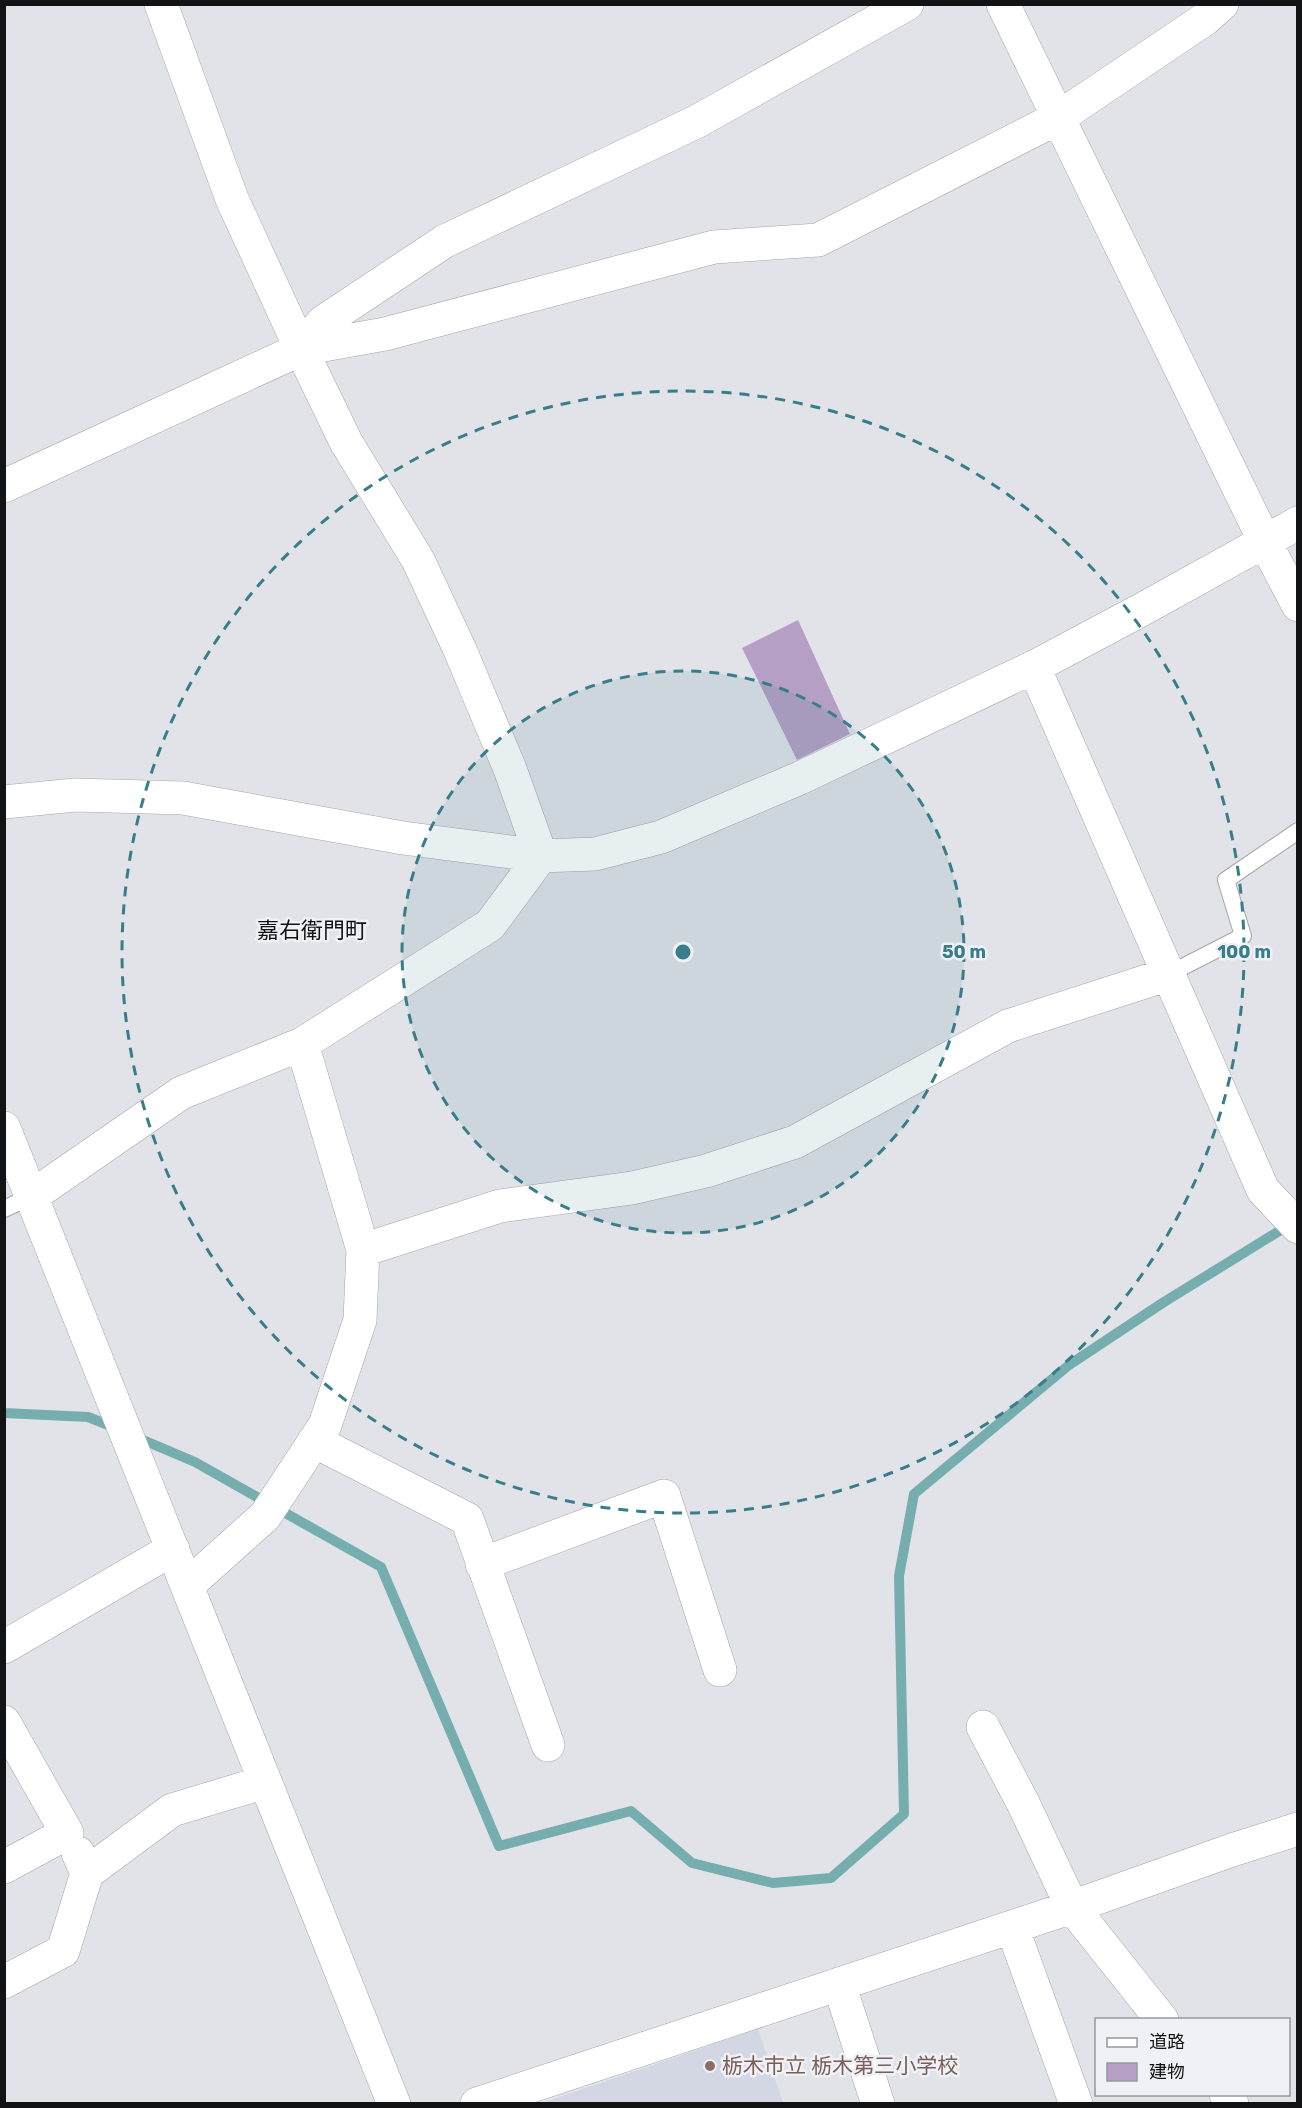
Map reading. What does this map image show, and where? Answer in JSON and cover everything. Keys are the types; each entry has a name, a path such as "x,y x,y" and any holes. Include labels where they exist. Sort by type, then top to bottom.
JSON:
{"street":[{"path":"161,4 232,199 346,442 418,560 460,650 505,758 541,856"},
{"path":"301,350 323,322 445,241 696,122 907,4"},
{"path":"1003,4 1265,542 1298,605"},
{"path":"4,486 301,350 386,334 714,247 818,240 1058,118 1205,19 1222,4"},
{"path":"4,802 75,795 183,798 403,838 541,856 595,854 661,837 800,778 1034,667 1298,523"},
{"path":"1034,667 1263,1190 1298,1227"},
{"path":"18,1203 181,1092 302,1044 490,925 541,856"},
{"path":"363,1250 500,1206 632,1188 706,1171 795,1142 1008,1026 1169,974"},
{"path":"188,1586 265,1516 325,1425 360,1320 363,1250 302,1044"},
{"path":"4,1128 18,1203 188,1586 394,2103"},
{"path":"314,1441 466,1519 548,1745"},
{"path":"482,1564 664,1496 720,1670"},
{"path":"4,1647 172,1549"},
{"path":"4,1722 68,1833 87,1873"},
{"path":"983,1727 1023,1803 1072,1907 1161,2018"},
{"path":"4,1982 63,1950 87,1873 172,1810 265,1782"},
{"path":"477,2103 1072,1907 1298,1829"},
{"path":"4,1867 68,1833"},
{"path":"1012,1927 1076,2103"},
{"path":"839,1984 878,2103"}],"lane":[{"path":"1169,974 1243,936 1226,880 1298,831"}],"shaded area":[{"name":"栃木市立 栃木第三小学校","path":"758,2029 783,2103 542,2103"}],"building":[{"path":"798,620 850,734 797,760 742,648"}],"waterway":[{"path":"136,1437 195,1462 381,1567 499,1846 631,1811 692,1863 773,1883 831,1878 904,1814 899,1576 914,1494 1069,1365 1164,1302 1289,1225"},
{"path":"4,1413 88,1417 116,1428"}],"place":[{"name":"栃木市立 栃木第三小学校","path":"710,2066"}],"district":[{"name":"嘉右衛門町","path":"312,930"}]}
